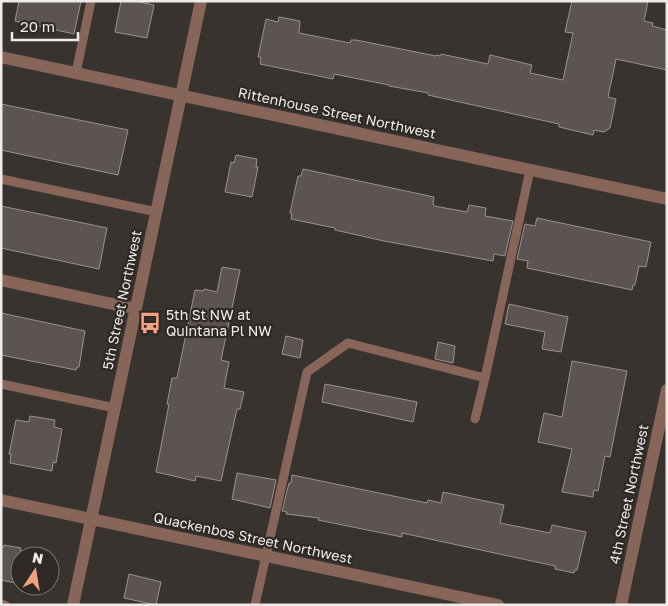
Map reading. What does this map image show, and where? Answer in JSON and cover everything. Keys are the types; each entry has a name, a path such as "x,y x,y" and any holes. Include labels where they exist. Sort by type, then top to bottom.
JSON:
{"street":[{"name":"5th Street Northwest","path":"72,605 201,1"},
{"name":"Rittenhouse Street Northwest","path":"1,57 667,199"},
{"path":"1,280 136,308"},
{"name":"4th Street Northwest","path":"621,605 667,390"},
{"name":"Quackenbos Street Northwest","path":"1,500 498,605"}],"lane":[{"path":"76,73 91,1"},
{"path":"475,419 530,170"},
{"path":"1,179 157,212"},
{"path":"255,605 307,372 348,343 485,378"},
{"path":"1,384 114,408"},
{"path":"1,604 6,605"}],"building":[{"path":"19,1 81,1 74,34 15,21"},
{"path":"121,1 135,1 154,5 147,38 115,32"},
{"path":"572,1 648,1 644,21 653,23 652,26 667,30 667,70 616,59 608,97 616,99 610,128 604,132 594,130 593,135 559,127 559,124 428,95 428,93 334,74 333,79 260,64 261,57 258,57 266,19 278,22 279,17 300,21 299,33 350,43 351,40 356,40 488,64 490,55 532,65 530,73 563,80 573,33 565,32"},
{"path":"1,104 128,130 118,175 1,150"},
{"path":"236,155 257,159 256,167 258,167 252,197 225,192 231,162 234,163"},
{"path":"303,169 434,197 434,206 467,212 469,205 486,208 485,216 513,221 505,256 494,254 493,261 384,241 291,219 292,214 290,213 298,176 301,176"},
{"path":"1,206 107,228 99,269 1,248"},
{"path":"537,218 651,242 646,267 639,266 632,290 527,268 528,261 517,259 525,224 535,226"},
{"path":"222,267 240,270 221,360 229,362 224,388 244,392 240,409 237,409 221,481 196,476 195,481 156,472 172,378 177,378 195,290 203,291 204,289 217,292"},
{"path":"509,304 568,317 561,352 542,349 545,332 505,324"},
{"path":"1,313 85,331 79,367 76,370 1,355"},
{"path":"286,336 303,340 300,358 282,354"},
{"path":"438,342 455,346 453,363 435,359"},
{"path":"572,361 627,371 610,457 605,456 598,491 594,490 593,497 562,492 572,449 538,442 544,413 562,417"},
{"path":"325,384 417,402 413,422 322,402"},
{"path":"30,416 55,420 54,427 62,429 56,463 53,462 52,471 10,463 11,454 9,454 16,420 29,422"},
{"path":"237,473 276,480 270,508 232,499"},
{"path":"292,475 427,503 428,500 441,503 443,492 504,505 500,523 550,533 552,525 586,532 577,570 574,573 555,569 555,566 402,533 402,537 318,520 319,518 286,514 287,512 282,511"},
{"path":"4,545 10,546 10,582 1,580 1,547 4,547"},
{"path":"129,574 161,582 156,605 124,598"}],"place":[{"name":"5th St NW at Quintana Pl NW","path":"150,323"}]}
